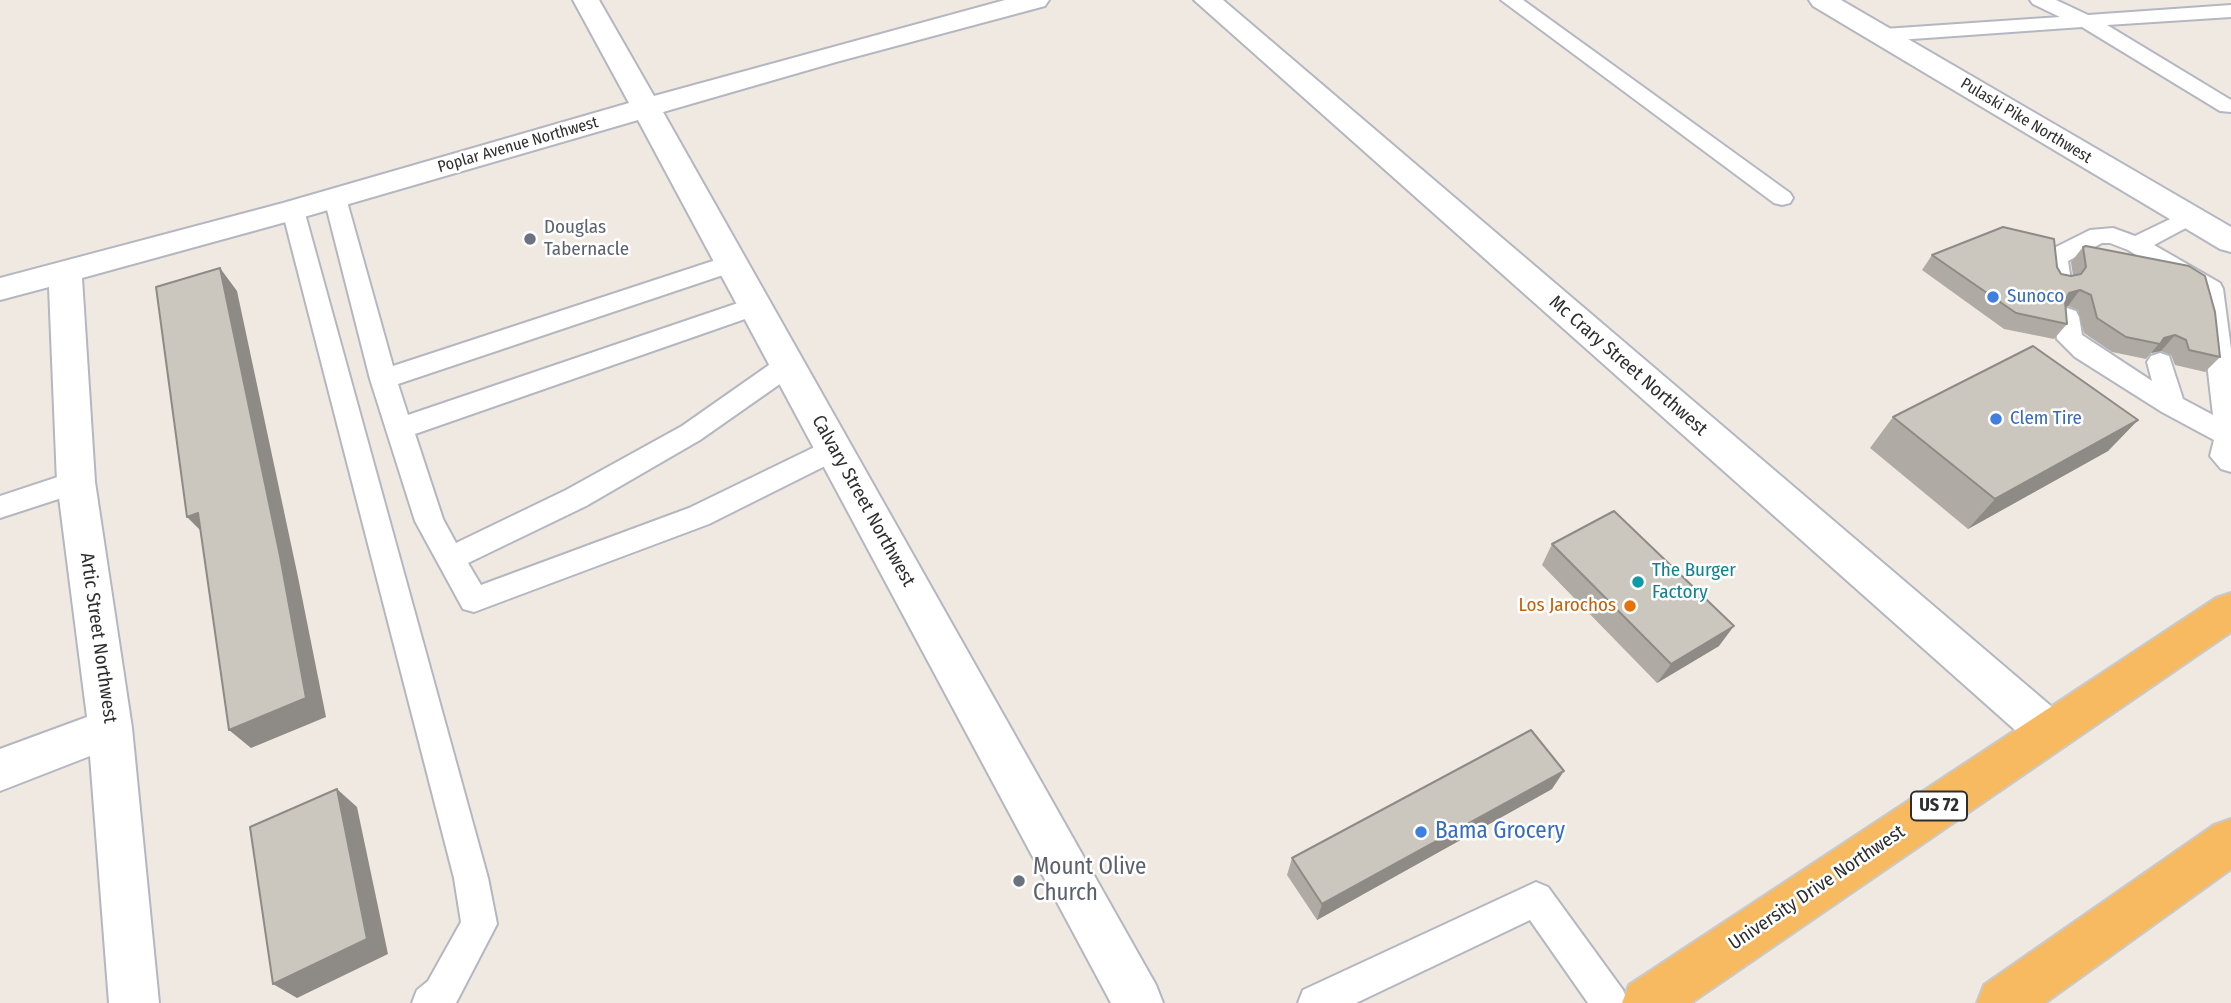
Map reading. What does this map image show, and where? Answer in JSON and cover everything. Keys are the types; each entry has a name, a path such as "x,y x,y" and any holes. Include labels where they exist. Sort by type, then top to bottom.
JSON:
{"highway":[{"name":"University Drive Northwest","path":"1647,1003 2231,610"},
{"path":"2002,1003 2225,855"}],"street":[{"name":"Calvary Street Northwest","path":"586,0 1138,1003"},
{"name":"Poplar Avenue Northwest","path":"0,289 293,210 826,56 1036,0"},
{"name":"Mc Crary Street Northwest","path":"1208,0 2049,732"},
{"name":"Pulaski Pike Northwest","path":"1822,0 2231,241"},
{"name":"Artic Street Northwest","path":"65,272 76,482 110,728 134,1003"},
{"path":"0,770 110,728"}],"lane":[{"path":"1511,0 1782,198"},
{"path":"2040,0 2087,22 2227,107"},
{"path":"1884,35 2231,11"},
{"path":"2208,13 2231,32"},
{"path":"335,198 383,379 429,521 474,600 698,516 835,449"},
{"path":"293,210 471,878 479,924 440,994 430,1003"},
{"path":"2136,245 2189,217"},
{"path":"2059,281 2056,257 2098,234 2113,236 2136,245 2211,289 2230,449"},
{"path":"2136,245 2144,275"},
{"path":"383,379 733,263"},
{"path":"399,429 756,306"},
{"path":"2067,317 2070,339 2084,351 2171,405 2230,449"},
{"path":"2160,362 2171,405"},
{"path":"450,559 576,498 691,433 788,365"},
{"path":"0,506 76,482"},
{"path":"1316,1003 1536,900 1610,1003"}],"building":[{"path":"2003,227 2054,239 2057,267 2061,274 2081,274 2086,267 2083,247 2086,246 2189,266 2205,276 2215,312 2220,357 2189,350 2186,340 2175,335 2164,338 2160,344 2126,337 2097,318 2091,295 2080,290 2069,293 2065,301 2067,324 2016,313 1932,255"},
{"path":"220,268 280,556 306,698 229,730 198,513 187,517 156,287"},
{"name":"Clem Tire","path":"2033,346 2138,420 1995,499 1893,417"},
{"name":"Los Jarochos","path":"1614,511 1734,626 1671,664 1552,544"},
{"name":"Bama Grocery","path":"1531,730 1564,771 1322,904 1292,858"},
{"path":"337,789 367,939 273,984 250,827"}],"place":[{"name":"Douglas Tabernacle","path":"530,239"},
{"name":"Sunoco","path":"1993,297"},
{"name":"Clem Tire","path":"1996,419"},
{"name":"The Burger Factory","path":"1638,582"},
{"name":"Los Jarochos","path":"1630,606"},
{"name":"Bama Grocery","path":"1421,832"},
{"name":"Mount Olive Church","path":"1019,881"}]}
